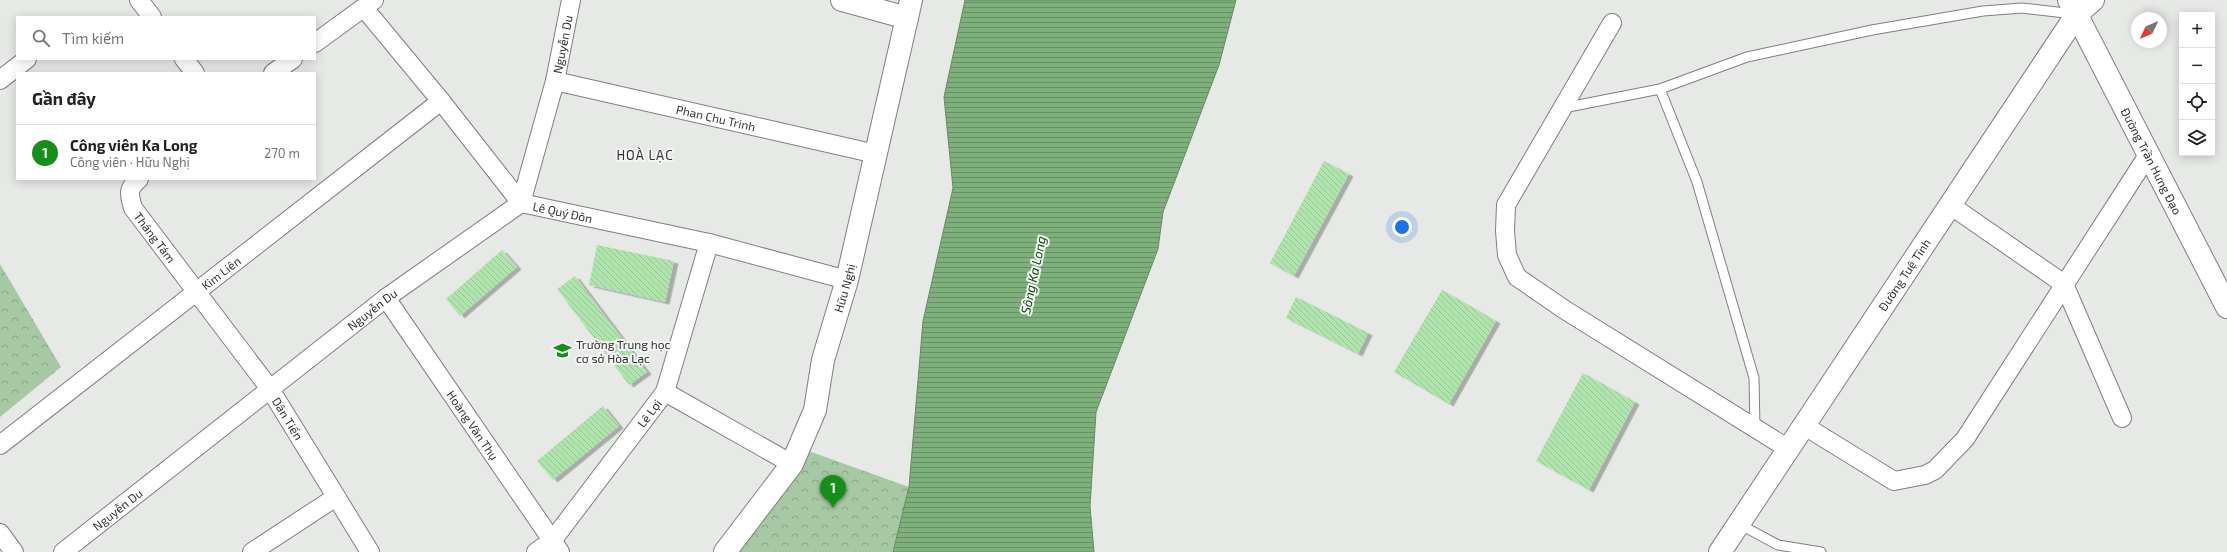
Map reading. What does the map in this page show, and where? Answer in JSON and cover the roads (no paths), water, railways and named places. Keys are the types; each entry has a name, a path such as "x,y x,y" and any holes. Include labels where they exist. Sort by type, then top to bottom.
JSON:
{"street":[{"path":"139,0 151,16"},
{"name":"Nguyễn Du","path":"63,552 386,298 521,203 555,81 571,0"},
{"path":"842,0 909,9"},
{"path":"316,42 369,4"},
{"name":"Lê Quý Đôn","path":"369,4 441,101 521,203 709,243 847,280"},
{"name":"Đường Trần Hưng Đạo","path":"2080,5 2148,155 2227,307"},
{"name":"Đường Tuệ Tĩnh","path":"1720,552 1787,448 1950,205 2080,5"},
{"name":"Hữu Nghị","path":"724,552 792,464 815,410 824,360 847,280 909,9"},
{"path":"1612,23 1506,205 1505,231 1507,255 1517,277 1565,310 1787,448"},
{"path":"0,80 26,60"},
{"path":"185,60 194,72"},
{"path":"274,72 291,60"},
{"name":"Phan Chu Trinh","path":"555,81 876,154"},
{"name":"Kim Liên","path":"0,444 441,101"},
{"path":"1803,425 1894,481 1925,475 1935,470 1965,439 2148,155"},
{"name":"Tháng Tám","path":"138,180 131,186 130,195 133,208 198,291"},
{"path":"1950,205 2064,284 2122,418"},
{"name":"Lê Lợi","path":"536,552 556,547 665,392 709,243"},
{"name":"Dân Tiến","path":"198,291 270,389 370,552"},
{"name":"Hoàng Văn Thụ","path":"386,298 556,547"},
{"path":"665,392 792,464"},
{"path":"252,552 336,497"},
{"path":"0,533 14,552"}],"lane":[{"path":"1563,108 1660,89 1748,57 1872,30 1983,11 2080,5"},
{"path":"1660,89 1697,182 1754,378 1755,428"},
{"path":"1739,524 1778,545 1821,552"}],"water":[{"name":"Sông Ka Long","path":"965,0 1236,0 1219,65 1163,212 1158,249 1096,412 1090,506 1094,552 893,552 909,487 923,321 953,188 944,97"}],"place":[{"name":"Trường Trung học cơ sở Hòa Lạc","path":"563,351"},
{"name":"Công viên Ka Long","path":"833,508"}],"district":[{"name":"HOÀ LẠC","path":"645,155"}]}
